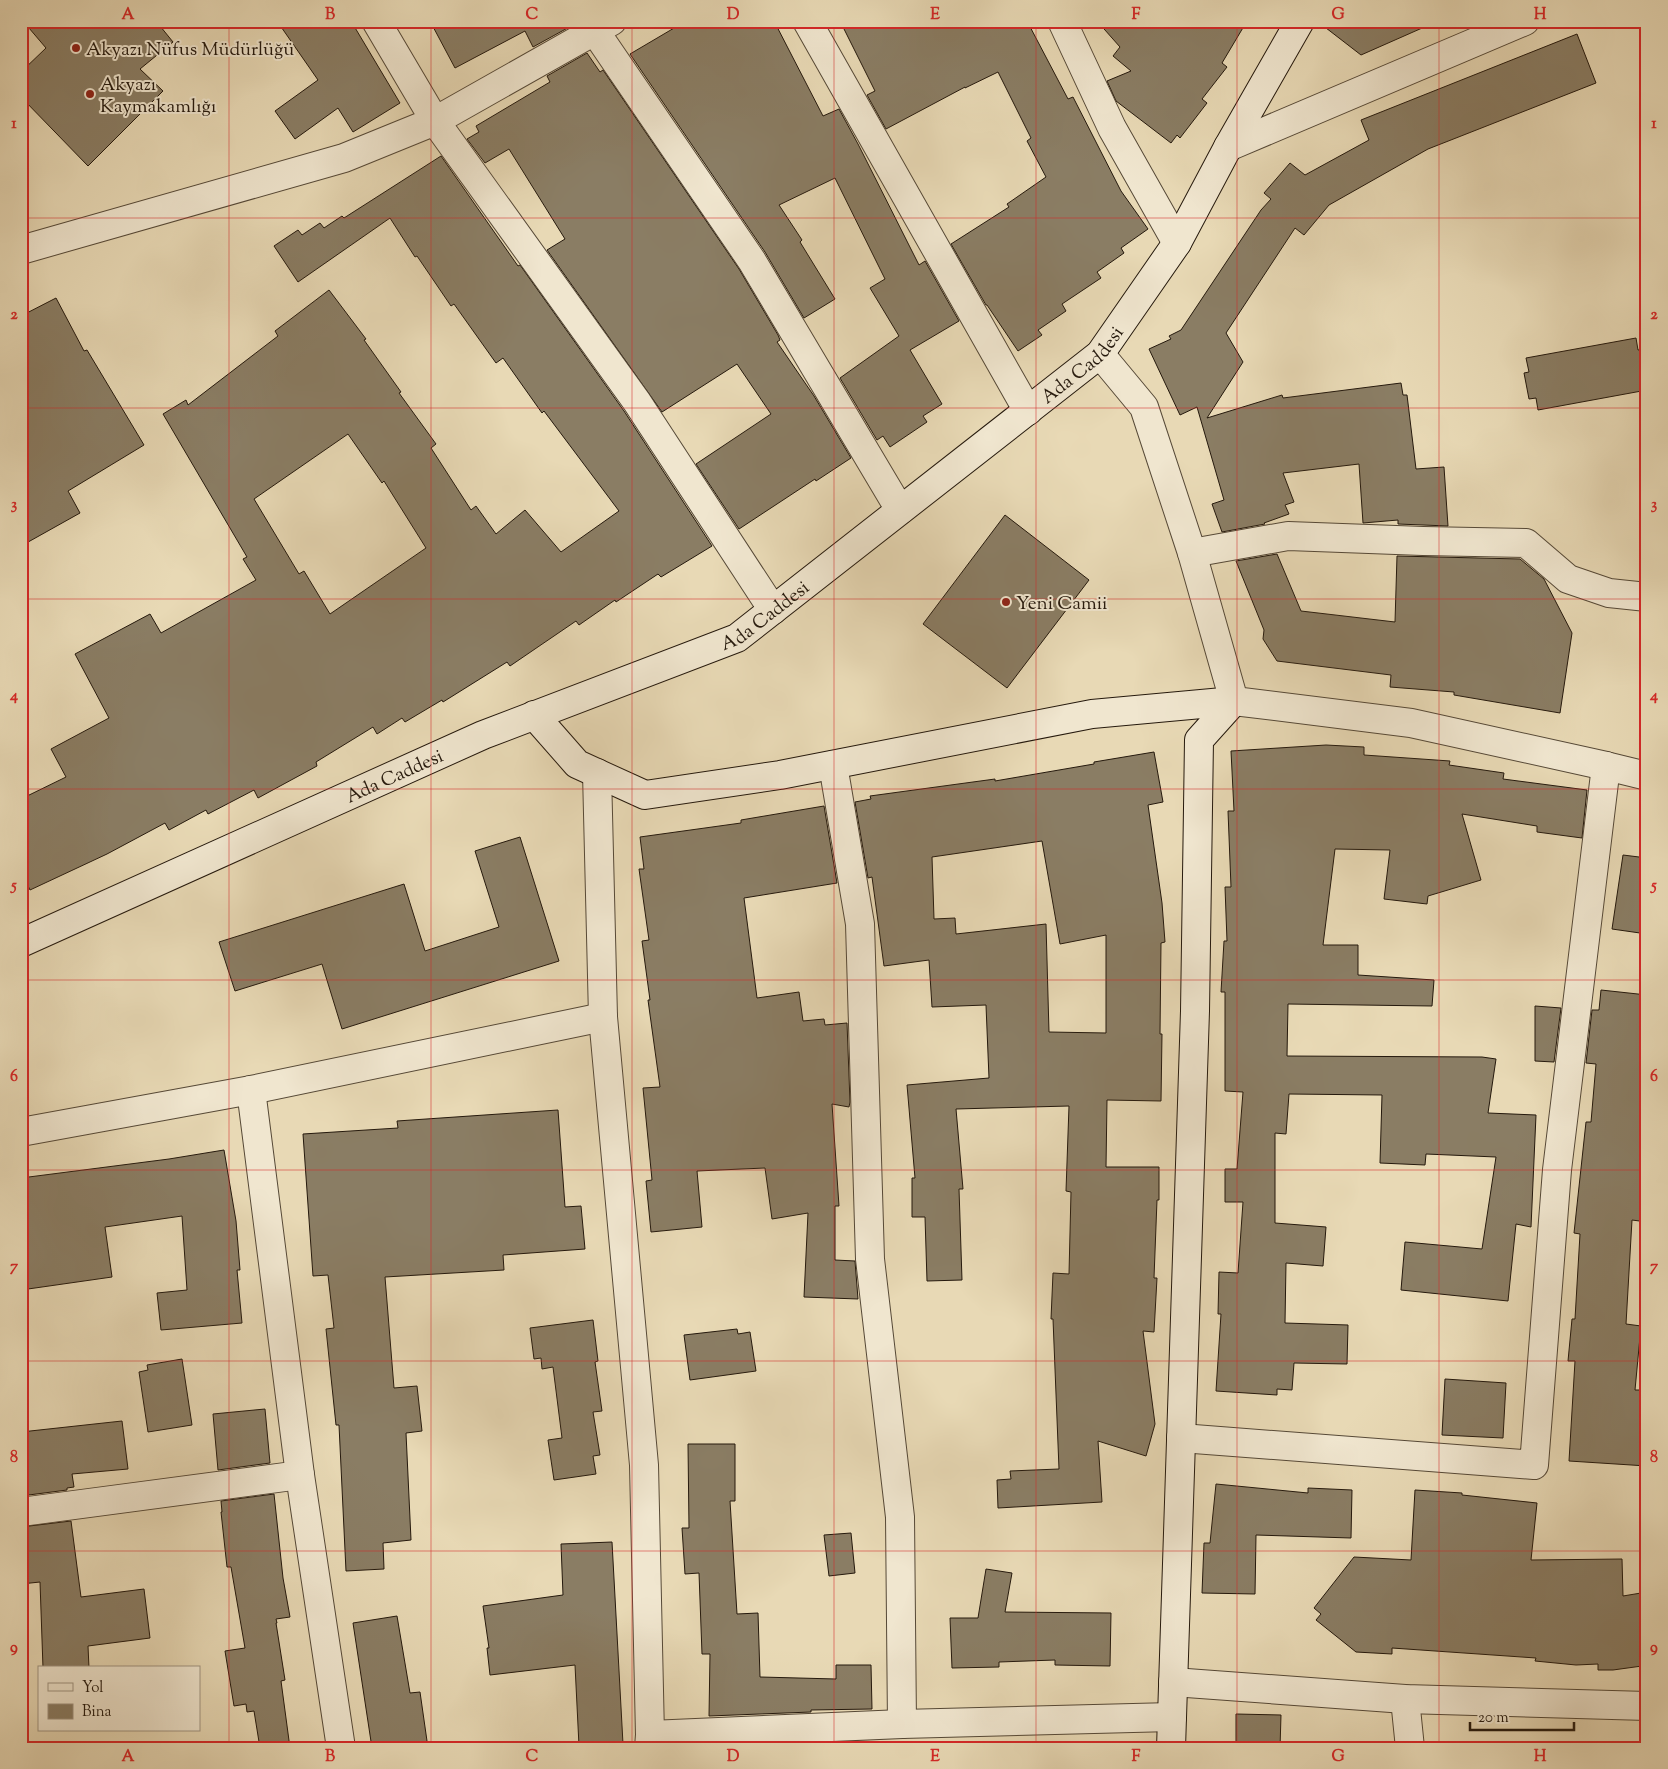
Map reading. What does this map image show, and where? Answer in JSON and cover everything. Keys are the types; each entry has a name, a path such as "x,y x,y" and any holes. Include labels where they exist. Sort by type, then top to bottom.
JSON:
{"street":[{"path":"376,21 435,121 637,402 773,610"},
{"path":"807,21 1028,411"},
{"path":"1062,21 1112,128 1177,243"},
{"name":"Ada Caddesi","path":"21,943 474,739 737,638 1100,354 1177,243 1228,147 1300,21"},
{"path":"1228,147 1525,21"},
{"path":"21,250 344,158 435,121 598,24 752,261 900,510"},
{"path":"1100,354 1144,407 1192,553 1234,701"},
{"path":"1192,553 1288,536 1423,542 1526,543 1568,579 1609,592 1647,597"},
{"path":"1171,1748 1195,1021 1200,740 1234,701"},
{"path":"534,715 577,764 645,795 780,776 1092,714 1234,701 1411,723 1647,776"},
{"path":"833,765 860,924 870,1259 900,1517 902,1724"},
{"path":"1181,1438 1534,1465 1557,1170 1606,766"},
{"path":"597,773 604,1017 644,1465 649,1742 902,1724 1172,1717"},
{"path":"21,1132 251,1090 604,1017"},
{"path":"251,1090 300,1475 341,1748"},
{"path":"21,1512 300,1475"},
{"path":"1173,1682 1405,1699 1647,1706"},
{"path":"1405,1699 1410,1748"}],"building":[{"name":"Akyazı Kaymakamlığı","path":"23,21 156,21 173,42 140,69 163,91 88,166 21,97 21,72 46,48"},
{"path":"277,21 351,21 400,103 353,132 338,108 295,139 275,111 318,80"},
{"path":"430,21 571,21 573,25 533,47 525,31 455,68"},
{"path":"686,21 774,21 823,116 839,109 919,265 925,261 959,321 910,350 942,404 923,416 927,422 890,447 883,436 877,440 840,378 899,336 870,288 885,279 835,178 779,205 802,240 800,242 835,299 804,318 765,252 630,54"},
{"path":"840,21 1027,21 1068,99 1073,97 1121,191 1148,229 1121,248 1124,253 1097,272 1101,278 1062,304 1066,311 1038,330 1042,335 1018,351 986,305 951,244 1009,207 1007,204 1046,177 1027,141 1031,138 998,72 965,87 886,129 867,95 875,91"},
{"path":"1097,21 1247,21 1222,63 1227,67 1202,99 1207,103 1180,138 1177,135 1171,143 1116,101 1107,81 1131,71 1113,56 1120,47"},
{"path":"1317,21 1438,21 1361,55"},
{"path":"1577,34 1596,83 1428,149 1329,205 1304,235 1295,228 1226,333 1243,362 1207,418 1282,395 1283,398 1401,383 1403,395 1407,395 1416,469 1444,467 1448,526 1398,524 1398,520 1363,523 1359,464 1283,473 1294,502 1285,505 1289,514 1265,524 1222,532 1212,504 1224,500 1197,407 1180,415 1149,349 1171,339 1169,336 1181,330 1261,210 1271,199 1264,193 1290,163 1305,175 1369,140 1361,120"},
{"path":"587,53 600,72 603,70 739,269 778,335 780,340 777,342 814,396 851,458 816,481 815,479 739,529 696,464 771,414 737,364 662,412 547,250 565,239 509,149 485,163 467,139 479,132 476,126 550,82 547,76"},
{"path":"441,156 518,266 520,265 624,411 712,546 661,577 658,574 579,625 576,621 510,666 507,662 443,702 442,700 405,722 402,718 377,734 373,727 316,762 317,766 258,798 254,790 208,814 206,810 169,830 165,823 107,854 30,890 21,871 21,799 66,777 51,749 109,718 75,654 150,614 161,633 256,580 243,559 247,557 163,414 186,400 188,405 278,336 275,331 329,290 366,339 364,340 401,392 399,393 436,444 431,448 471,510 476,506 496,534 525,510 561,552 619,511 544,411 542,413 503,358 496,363 454,304 451,306 417,256 415,257 390,218 298,282 274,246 298,230 302,235 320,223 324,228 342,216 344,218","holes":["348,434 382,483 384,481 426,548 330,614 304,571 299,574 254,499"]},
{"path":"56,298 84,351 87,350 144,445 68,491 80,513 21,546 21,316"},
{"path":"1636,338 1638,350 1647,349 1647,390 1538,410 1536,398 1529,399 1524,373 1529,372 1526,358"},
{"name":"Yeni Camii","path":"1005,515 1089,580 1007,688 923,624"},
{"path":"1277,554 1301,611 1395,622 1397,556 1520,559 1544,579 1572,633 1560,713 1454,695 1454,692 1390,687 1391,675 1277,661 1263,639 1264,630 1236,561"},
{"path":"1326,745 1364,747 1364,755 1450,761 1449,765 1504,773 1503,779 1587,790 1582,838 1537,832 1537,826 1462,814 1481,880 1428,896 1427,904 1384,899 1390,850 1335,849 1323,945 1358,945 1358,975 1434,980 1432,1006 1288,1004 1287,1056 1482,1057 1496,1059 1488,1113 1536,1115 1531,1227 1516,1224 1508,1301 1401,1290 1405,1242 1482,1249 1496,1157 1426,1154 1425,1165 1380,1163 1382,1095 1289,1094 1286,1134 1275,1133 1275,1223 1326,1227 1323,1266 1286,1263 1285,1323 1348,1325 1347,1364 1294,1363 1292,1390 1277,1389 1277,1395 1216,1391 1221,1314 1218,1314 1219,1272 1238,1273 1243,1202 1225,1202 1225,1169 1237,1169 1243,1092 1225,1091 1225,992 1221,992 1224,941 1227,941 1225,887 1231,887 1228,811 1234,811 1231,751"},
{"path":"1154,752 1163,802 1148,805 1162,903 1165,942 1161,943 1161,1101 1107,1100 1106,1167 1159,1167 1154,1278 1157,1278 1154,1332 1143,1331 1155,1424 1146,1456 1098,1441 1102,1502 998,1508 997,1480 1011,1479 1010,1471 1059,1469 1053,1319 1051,1319 1053,1273 1069,1274 1071,1192 1066,1191 1069,1106 956,1109 963,1189 959,1189 962,1280 927,1281 925,1217 912,1217 912,1178 915,1178 907,1085 989,1078 986,1005 932,1007 929,960 884,966 872,877 868,878 855,802 871,799 870,796 995,779 995,781 1094,764 1094,762","holes":["1042,841 1060,944 1106,935 1106,1033 1049,1032 1046,924 956,934 955,918 934,919 932,857"]},
{"path":"824,806 837,883 744,898 757,998 799,992 803,1021 824,1019 825,1025 847,1023 850,1102 849,1107 832,1104 839,1206 835,1206 835,1260 855,1261 858,1299 804,1297 808,1213 772,1219 765,1168 697,1171 702,1227 651,1232 646,1181 652,1180 643,1088 660,1087 642,941 649,940 639,869 644,869 640,837 741,823 741,820"},
{"path":"520,837 559,961 342,1029 322,964 235,991 219,942 404,884 425,951 499,927 475,851"},
{"path":"1623,855 1647,858 1647,934 1612,929"},
{"path":"1601,990 1647,995 1647,1222 1632,1220 1626,1324 1641,1326 1635,1390 1647,1390 1647,1466 1569,1461 1575,1361 1568,1361 1572,1319 1575,1319 1580,1234 1574,1233 1586,1122 1591,1122 1596,1064 1586,1063 1592,1010 1599,1010"},
{"path":"1535,1006 1561,1008 1554,1062 1535,1061"},
{"path":"558,1110 565,1207 581,1206 585,1249 503,1255 504,1270 385,1277 394,1388 417,1386 422,1431 406,1433 411,1540 383,1543 384,1569 346,1571 339,1425 336,1425 326,1329 334,1328 328,1275 313,1276 303,1134 398,1128 397,1121"},
{"path":"224,1150 236,1221 240,1270 237,1270 242,1323 161,1330 157,1293 187,1290 182,1216 105,1227 112,1277 21,1290 21,1178"},
{"path":"593,1320 598,1361 595,1362 602,1411 593,1412 600,1455 593,1456 596,1474 554,1480 548,1440 562,1438 553,1367 542,1369 541,1358 534,1359 530,1328"},
{"path":"737,1329 738,1334 750,1332 756,1371 690,1380 684,1335"},
{"path":"182,1359 192,1425 148,1432 139,1372 148,1370 147,1365"},
{"path":"1445,1379 1506,1383 1503,1438 1442,1435"},
{"path":"265,1409 270,1463 218,1470 213,1414"},
{"path":"122,1421 128,1469 72,1474 74,1487 67,1488 67,1490 21,1496 21,1432"},
{"path":"688,1444 735,1444 735,1501 730,1501 737,1614 758,1613 760,1677 836,1679 836,1665 871,1665 872,1709 811,1710 811,1712 709,1716 710,1654 702,1654 699,1573 685,1574 682,1528 689,1528"},
{"path":"1216,1484 1308,1493 1308,1488 1352,1490 1351,1538 1256,1535 1255,1594 1202,1593 1204,1543 1210,1543"},
{"path":"1415,1490 1462,1493 1462,1495 1537,1503 1531,1560 1622,1559 1623,1596 1647,1592 1647,1660 1642,1660 1642,1666 1598,1670 1598,1664 1576,1665 1535,1661 1536,1658 1392,1648 1392,1654 1356,1652 1316,1620 1321,1614 1314,1608 1354,1557 1411,1560"},
{"path":"274,1494 283,1578 290,1617 276,1619 276,1623 285,1680 281,1681 290,1748 260,1748 254,1711 247,1712 246,1704 234,1706 225,1651 245,1648 231,1567 227,1567 221,1501"},
{"path":"71,1521 81,1597 144,1589 150,1638 88,1646 89,1666 43,1666 40,1582 21,1584 21,1527"},
{"path":"851,1533 855,1573 829,1576 824,1535"},
{"path":"612,1542 623,1744 579,1746 575,1665 490,1675 487,1648 489,1648 483,1606 563,1595 561,1544"},
{"path":"986,1569 1012,1573 1005,1612 1111,1613 1110,1666 1055,1665 1055,1660 999,1662 999,1667 952,1668 950,1618 978,1618"},
{"path":"397,1616 410,1693 420,1692 428,1748 372,1748 353,1623"},
{"path":"1236,1714 1281,1715 1280,1748 1236,1748"}],"place":[{"name":"Akyazı Nüfus Müdürlüğü","path":"76,48"},
{"name":"Akyazı Kaymakamlığı","path":"90,94"},
{"name":"Yeni Camii","path":"1006,602"}]}
